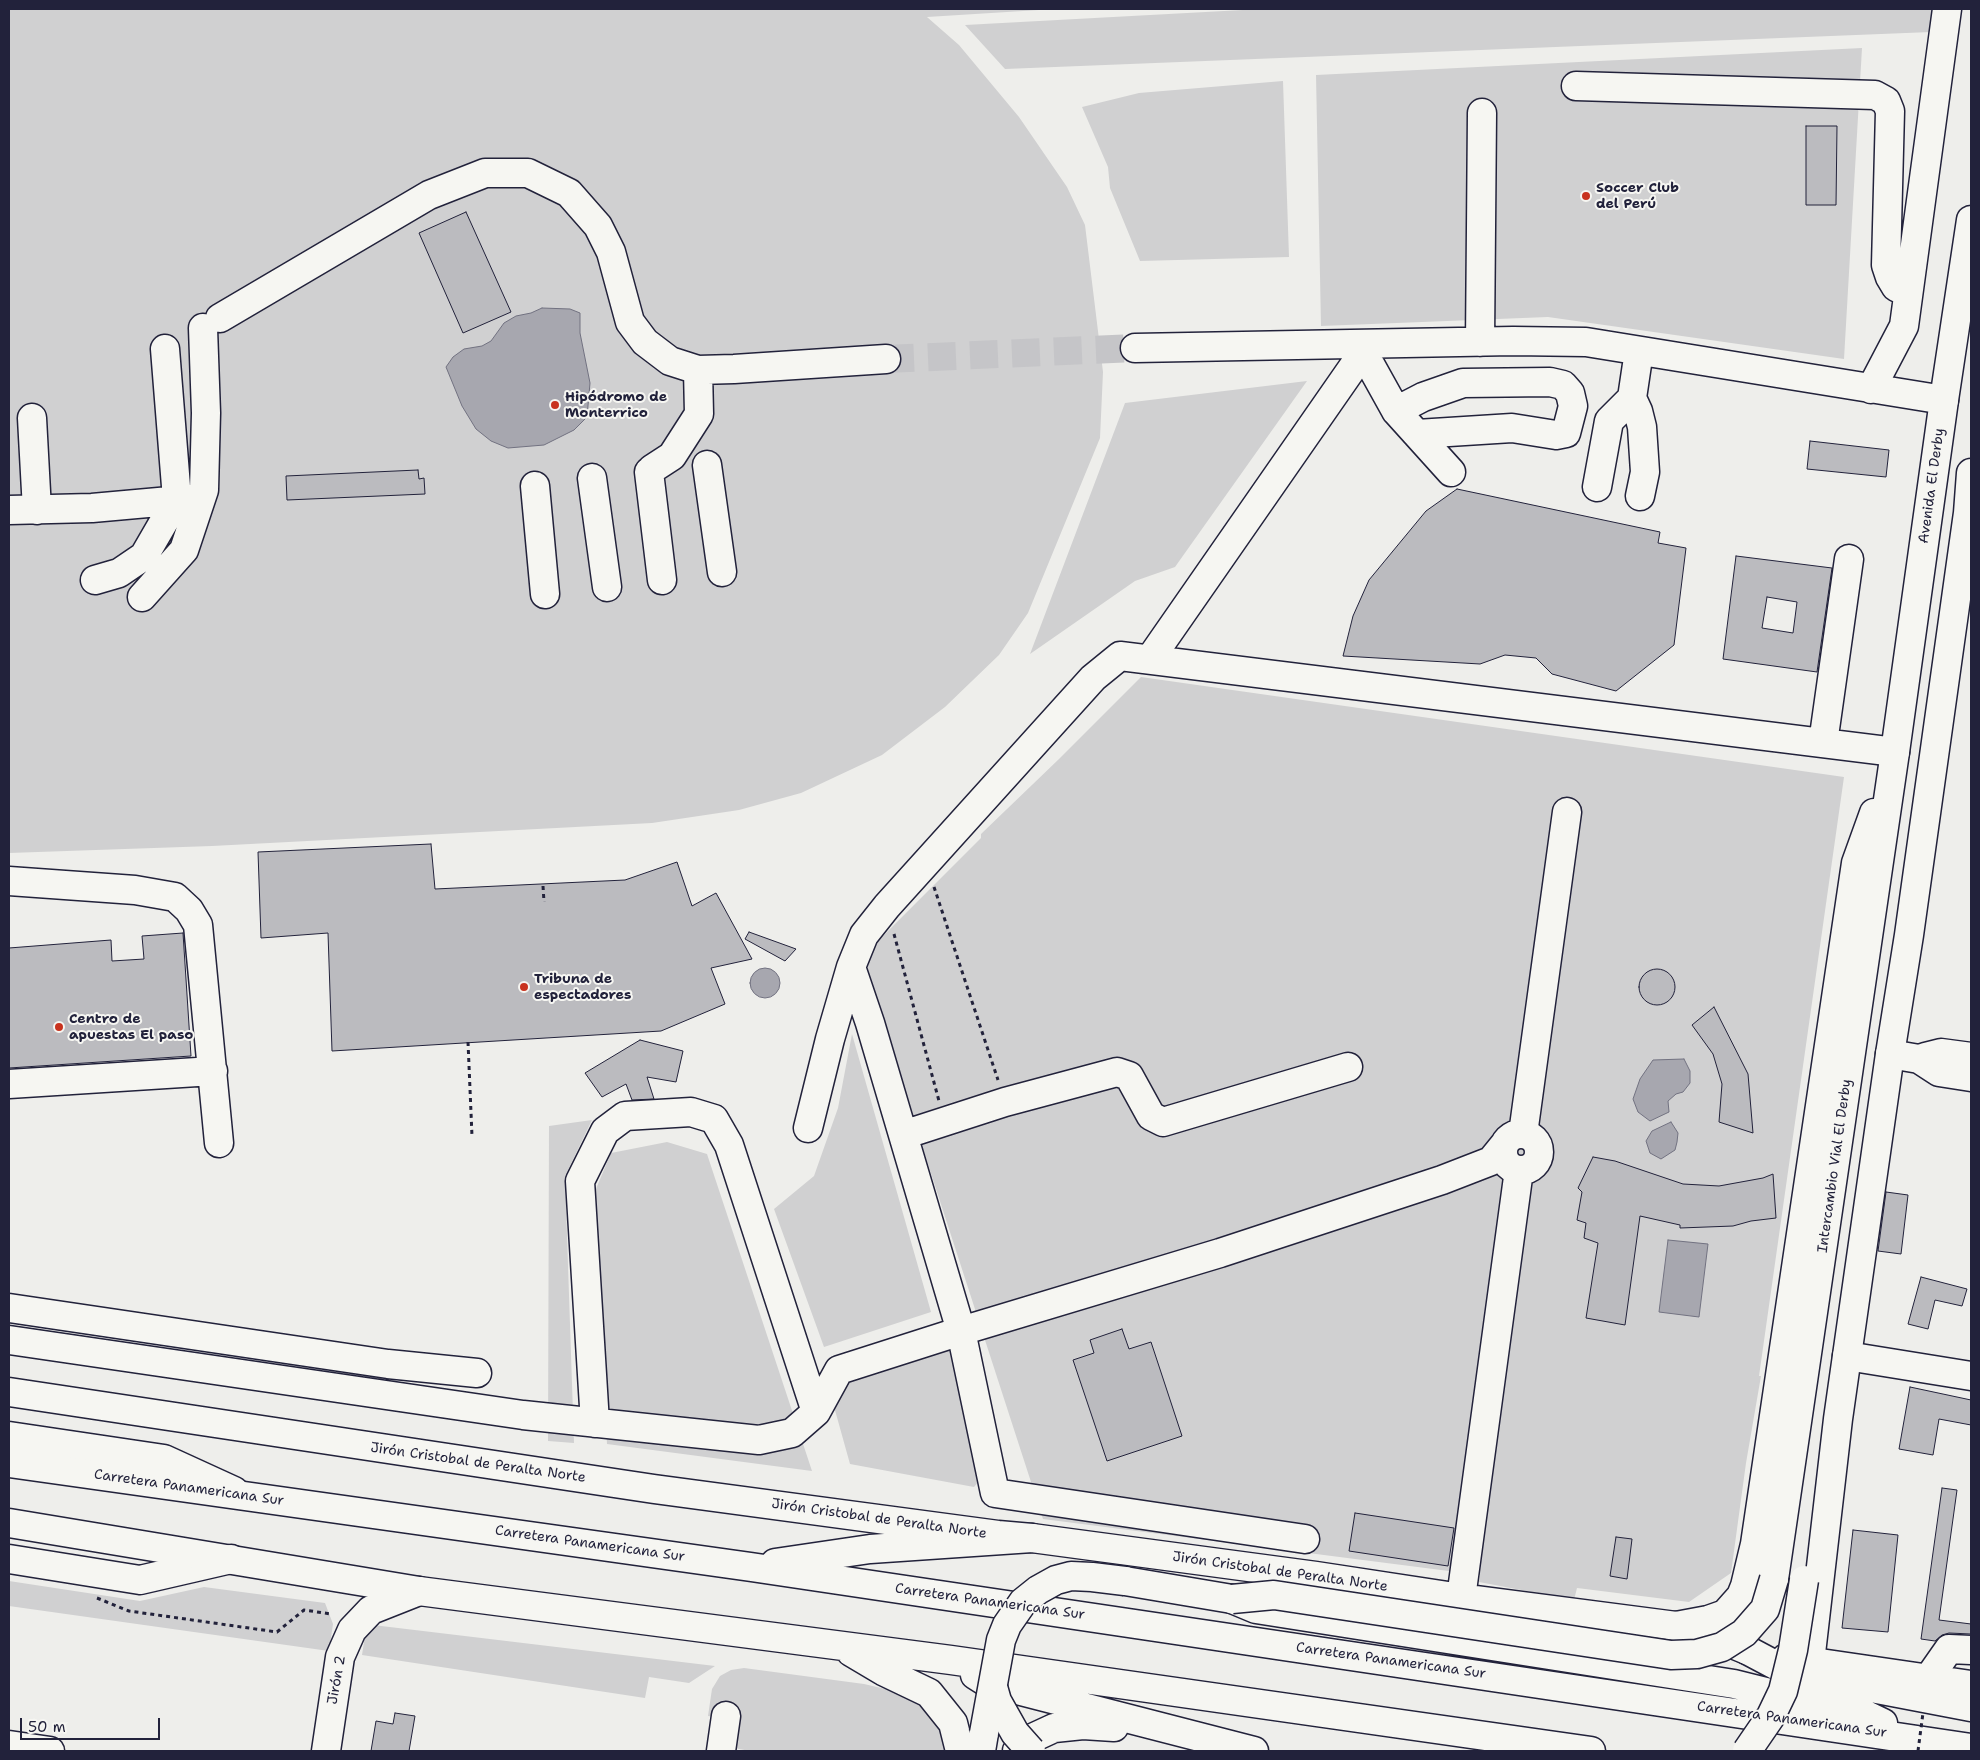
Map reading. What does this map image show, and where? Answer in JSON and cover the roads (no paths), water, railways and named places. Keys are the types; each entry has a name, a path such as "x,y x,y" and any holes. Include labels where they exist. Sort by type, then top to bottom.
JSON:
{"main road":[{"path":"1871,389 1904,326 1947,9"},
{"path":"1576,86 1875,95 1886,101 1890,111 1886,265 1896,287 1908,293"},
{"path":"1480,342 1482,112"},
{"path":"95,580 119,573 144,556 189,499 204,490 211,323 429,195 484,173 528,173 569,193 598,226 611,252 630,322 645,342 670,362 698,370 886,359"},
{"name":"Avenida El Derby","path":"1895,752 1971,220"},
{"path":"1135,348 1365,351 1480,342 1586,342 1944,400"},
{"path":"142,597 184,550 189,499 165,349"},
{"path":"1639,350 1632,398 1642,427 1645,472 1640,496"},
{"path":"1365,351 1371,366 1396,411 1451,472"},
{"path":"1150,659 1365,351"},
{"path":"698,370 699,414 703,438 714,465 722,572"},
{"path":"1396,411 1423,398 1463,383 1550,382 1563,385 1570,393 1573,406 1566,433 1556,435 1512,428 1416,434"},
{"path":"1597,487 1609,421 1632,398"},
{"path":"662,580 650,470 672,456 699,414"},
{"path":"32,418 37,510"},
{"path":"592,478 607,586"},
{"path":"1810,1662 1847,1356 1970,514 1971,479"},
{"path":"535,486 545,594"},
{"path":"9,510 92,508 189,499"},
{"path":"1823,743 1849,559"},
{"path":"808,1128 830,1039 851,967 864,935 887,906 1093,678 1120,656 1895,752 1856,863 1755,1544 1745,1586 1741,1596 1725,1614 1703,1622 1676,1626"},
{"name":"Intercambio Vial El Derby","path":"1232,1600 1274,1596 1671,1655 1697,1654 1722,1647 1744,1633 1765,1609 1774,1579 1895,752"},
{"path":"9,1340 523,1415 758,1440 792,1432 816,1412 839,1370 1220,1253 1442,1180 1491,1161 1513,1139 1567,812"},
{"path":"9,881 135,890 175,897 189,910 198,925 219,1143"},
{"path":"1747,1751 1771,1716 1783,1691 1793,1650 1879,1022 1909,935"},
{"path":"851,967 961,1331 995,1493 1305,1539"},
{"path":"1919,1059 1942,1053 1971,1056"},
{"path":"1890,1054 1919,1059 1939,1072 1971,1077"},
{"path":"903,1135 1005,1102 1117,1072 1129,1076 1151,1116 1163,1122 1348,1067"},
{"path":"9,1084 212,1072"},
{"path":"595,1423 580,1182 605,1131 625,1116 691,1112 714,1119 729,1145 816,1412"},
{"path":"1461,1598 1519,1170 1525,1170 1536,1164 1540,1152 1533,1138 1513,1139"},
{"path":"9,1308 436,1370 477,1373"},
{"path":"269,1378 271,1347"},
{"path":"1847,1356 1971,1376"},
{"name":"Jirón Cristobal de Peralta Norte","path":"9,1392 654,1489 1316,1576 1461,1598 1676,1626 1708,1634 1747,1650"},
{"path":"9,1436 164,1459 242,1495"},
{"name":"Carretera Panamericana Sur","path":"9,1464 751,1567 1916,1745 1971,1748"},
{"path":"9,1523 419,1590 950,1660 1591,1751"},
{"path":"751,1567 799,1558 870,1549 1032,1538"},
{"path":"9,1559 140,1580 231,1559"},
{"path":"981,1751 1001,1640 1007,1625 1023,1602 1038,1590 1056,1580 1071,1576 1092,1576 1232,1600 1256,1610 1734,1684 1790,1698 1856,1710 1916,1745"},
{"name":"Jirón 2","path":"326,1751 340,1657 352,1630 371,1610 419,1590"},
{"path":"842,1647 883,1671 929,1693 952,1722 960,1751"},
{"path":"1928,1679 1949,1649 1971,1650"},
{"path":"1747,1650 1810,1662 1971,1685"},
{"path":"1747,1650 1779,1667 1814,1677 1971,1707"},
{"path":"950,1660 986,1682 1170,1731 1254,1751"},
{"path":"992,1687 997,1701 1015,1733 1030,1751"},
{"path":"721,1751 726,1716"},
{"path":"1017,1751 1028,1740 1054,1728 1083,1725 1170,1731"},
{"path":"9,1745 50,1751"}],"tunnel":[{"path":"886,359 1135,348"}],"place":[{"name":"Soccer Club del Perú","path":"1586,196"},
{"name":"Hipódromo de Monterrico","path":"555,405"},
{"name":"Tribuna de espectadores","path":"524,987"},
{"name":"Centro de apuestas El paso","path":"59,1027"}]}
